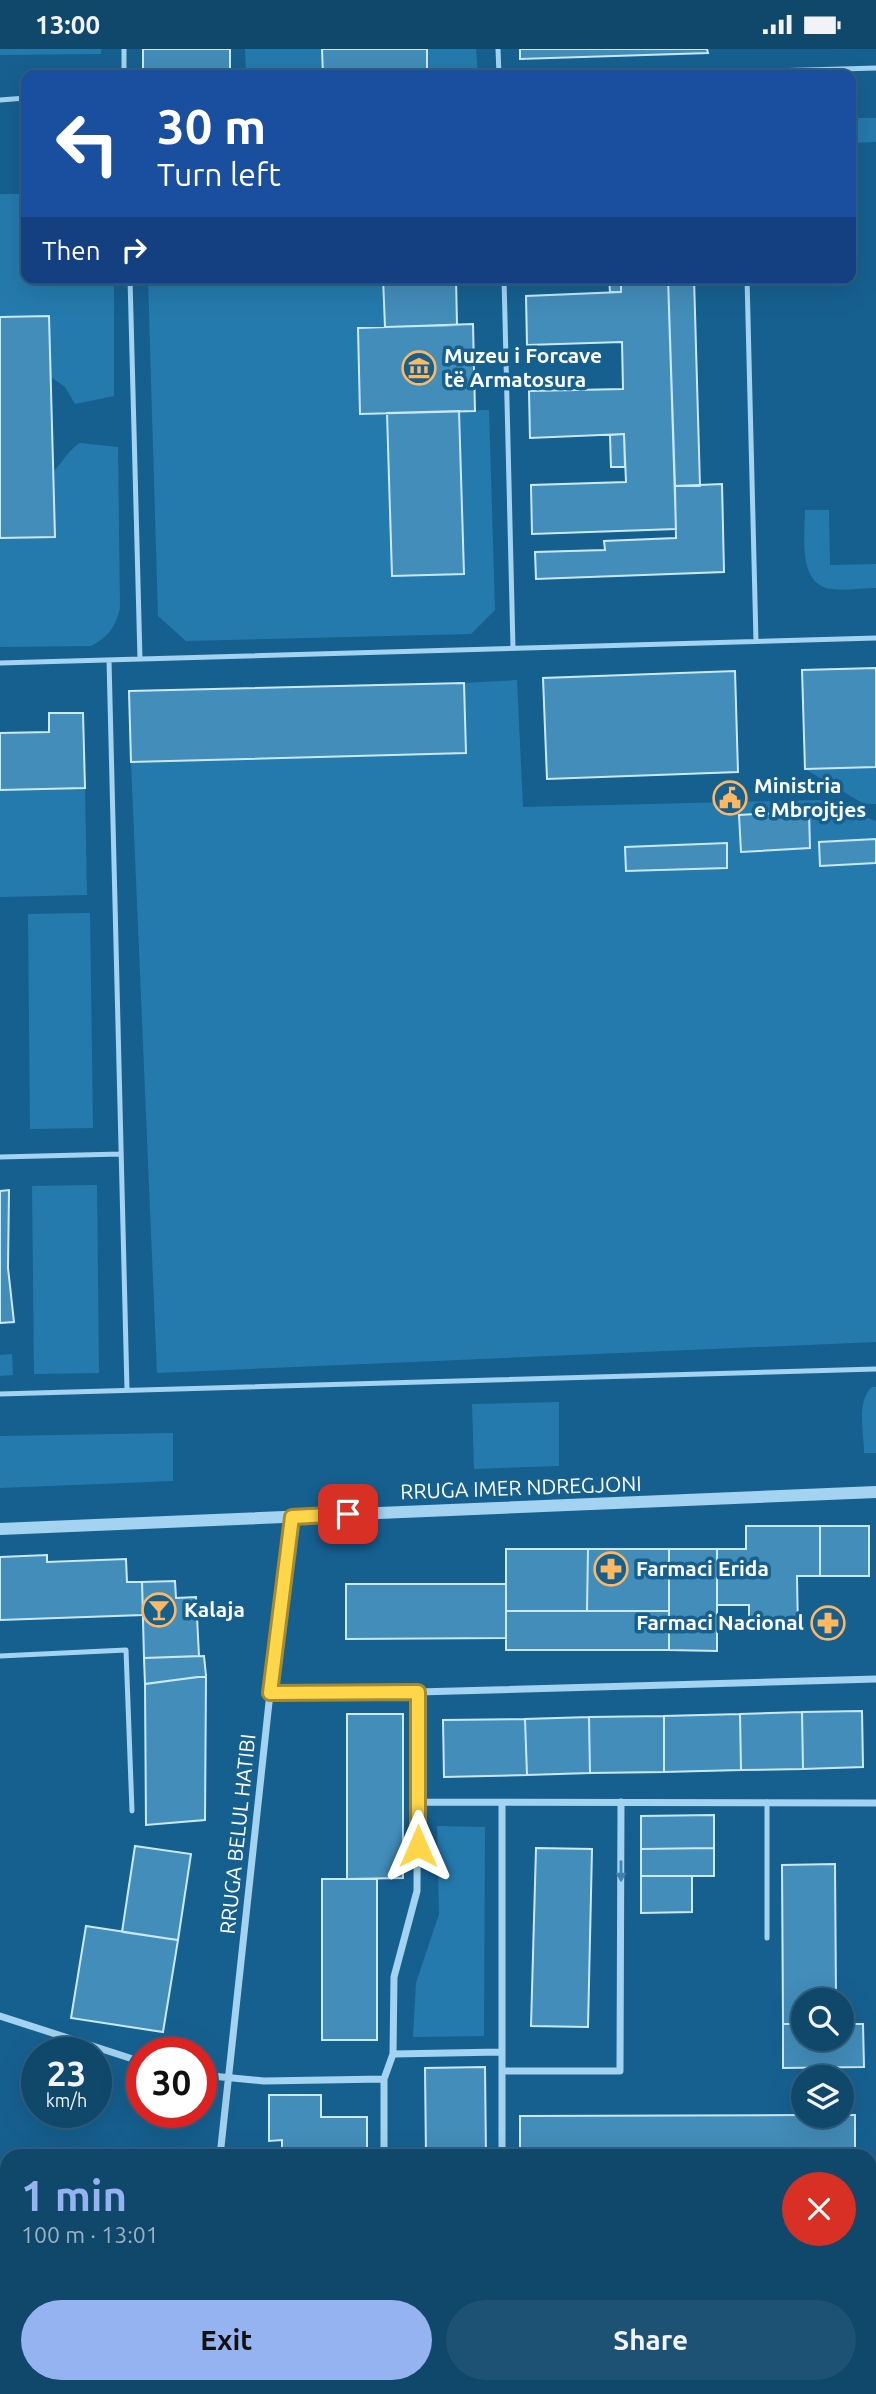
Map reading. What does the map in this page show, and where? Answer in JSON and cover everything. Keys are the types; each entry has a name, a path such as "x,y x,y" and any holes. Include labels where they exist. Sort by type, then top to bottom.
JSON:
{"street":[{"name":"RRUGA IMER NDREGJONI","path":"0,1529 876,1492"},
{"name":"RRUGA BELUL HATIBI","path":"221,2149 270,1693 292,1517"},
{"path":"270,1693 418,1692 876,1679"},
{"path":"384,2149 384,2079 393,2054 394,1977 417,1891 418,1692"},
{"path":"418,1801 876,1803"},
{"path":"502,1803 502,2149"},
{"path":"502,2071 620,2071 621,1803"},
{"path":"0,2016 126,2057"},
{"path":"393,2054 501,2052"},
{"path":"217,2076 264,2081 384,2079"}],"lane":[{"path":"124,49 124,70"},
{"path":"498,49 499,70"},
{"path":"831,70 876,68"},
{"path":"0,100 21,98"},
{"path":"130,284 140,659"},
{"path":"504,284 513,648"},
{"path":"747,284 756,641"},
{"path":"0,663 876,638"},
{"path":"108,660 127,1390"},
{"path":"0,1157 121,1154"},
{"path":"0,1394 876,1369"},
{"path":"0,1656 126,1650 132,1811"},
{"path":"767,1803 767,1938"}],"shaded area":[{"path":"0,49 101,49 101,54 0,55"},
{"path":"245,49 322,49 323,70 246,70"},
{"path":"427,49 476,49 478,70 427,70"},
{"path":"856,118 876,118 876,142 856,143"},
{"path":"0,194 21,194 21,284 114,284 114,396 75,404 65,387 51,377 49,316 0,317"},
{"path":"148,284 383,284 385,327 358,328 360,414 387,413 464,574 459,411 489,410 495,610 471,634 186,641 158,616"},
{"path":"80,443 118,447 120,608 116,621 102,639 91,646 0,647 0,538 54,537 53,472"},
{"path":"805,510 829,510 830,565 876,564 876,588 831,589 820,585 813,578 805,557"},
{"path":"517,680 523,807 821,800 876,821 876,1342 157,1373 131,762 465,753 464,683"},
{"path":"876,767 876,804 864,804 805,769"},
{"path":"85,788 87,895 0,897 0,790"},
{"path":"90,913 93,1128 30,1129 28,914"},
{"path":"97,1185 99,1373 34,1374 32,1186"},
{"path":"12,1354 13,1375 0,1376 0,1355"},
{"path":"872,1387 876,1387 876,1453 864,1453 862,1409"},
{"path":"559,1402 559,1466 474,1469 472,1404"},
{"path":"173,1433 173,1481 0,1488 0,1436"},
{"path":"437,1826 485,1827 484,2036 413,2037 416,1983 439,1914"}],"building":[{"path":"143,49 230,49 230,70 143,70"},
{"path":"322,49 427,49 427,70 323,70"},
{"path":"520,49 707,49 708,53 520,59"},
{"path":"383,284 456,284 457,325 385,327"},
{"path":"609,284 621,284 621,292 610,292"},
{"path":"621,284 668,284 676,529 532,534 531,485 626,482 624,434 530,438 529,391 623,389 622,342 527,345 526,296 621,292"},
{"path":"668,284 694,284 700,486 675,486"},
{"path":"49,316 55,537 0,538 0,317"},
{"path":"473,324 475,411 360,414 358,328"},
{"path":"459,411 464,574 392,576 387,413"},
{"path":"624,434 625,467 611,467 610,435"},
{"path":"722,484 724,572 536,579 535,552 605,550 604,541 676,538 675,486"},
{"path":"876,668 876,767 805,769 802,670"},
{"path":"735,671 738,772 547,779 543,678"},
{"path":"464,683 466,753 131,762 129,691"},
{"path":"49,713 83,713 85,788 0,790 0,733 49,732"},
{"path":"809,811 810,848 741,852 739,815"},
{"path":"876,839 876,863 820,866 819,842"},
{"path":"727,843 727,868 626,871 625,847"},
{"path":"9,1190 8,1268 14,1322 0,1323 0,1191"},
{"path":"746,1526 820,1526 820,1576 797,1576 798,1631 749,1631 749,1605 717,1605 717,1549 746,1549"},
{"path":"820,1526 869,1526 869,1576 820,1576"},
{"path":"506,1549 588,1549 587,1611 506,1611"},
{"path":"588,1549 669,1549 669,1611 587,1611"},
{"path":"669,1549 717,1549 717,1651 669,1650"},
{"path":"47,1555 47,1562 126,1559 127,1582 142,1582 143,1615 0,1620 0,1557"},
{"path":"175,1581 176,1598 196,1597 199,1656 144,1658 142,1582"},
{"path":"346,1584 506,1584 506,1638 346,1639"},
{"path":"506,1611 669,1611 669,1650 506,1650"},
{"path":"204,1656 206,1676 145,1684 144,1658"},
{"path":"206,1676 205,1820 146,1825 145,1684"},
{"path":"862,1711 863,1767 803,1769 802,1712"},
{"path":"802,1712 803,1769 741,1770 740,1714"},
{"path":"347,1714 403,1714 403,1878 347,1879"},
{"path":"740,1714 741,1770 664,1772 664,1716"},
{"path":"664,1716 664,1772 590,1773 589,1717"},
{"path":"589,1717 590,1773 527,1775 525,1719"},
{"path":"525,1719 527,1775 444,1777 443,1720"},
{"path":"714,1815 714,1848 641,1849 641,1816"},
{"path":"135,1846 191,1854 178,1940 122,1932"},
{"path":"536,1848 592,1849 588,2027 531,2026"},
{"path":"714,1848 714,1876 641,1876 641,1849"},
{"path":"835,1864 836,1988 791,1988 791,2024 783,2024 782,1865"},
{"path":"641,1876 692,1876 692,1912 641,1913"},
{"path":"322,1879 377,1879 377,2040 322,2040"},
{"path":"86,1926 178,1940 163,2032 71,2018"},
{"path":"783,2024 791,2024 791,2051 854,2051 854,2024 863,2024 864,2067 791,2065 791,2068 783,2068"},
{"path":"485,2067 486,2149 426,2149 425,2068"},
{"path":"269,2095 321,2095 321,2117 367,2117 367,2149 282,2149 282,2140 269,2141"},
{"path":"791,2115 791,2128 854,2128 855,2115 855,2149 520,2149 520,2116"}],"place":[{"name":"Muzeu i Forcave të Armatosura","path":"419,368"},
{"name":"Ministria e Mbrojtjes","path":"730,798"},
{"name":"Farmaci Erida","path":"611,1569"},
{"name":"Kalaja","path":"159,1610"},
{"name":"Farmaci Nacional","path":"828,1623"}],"route":[{"path":"348,1514 292,1517 270,1693 418,1692 418,1846"}]}
